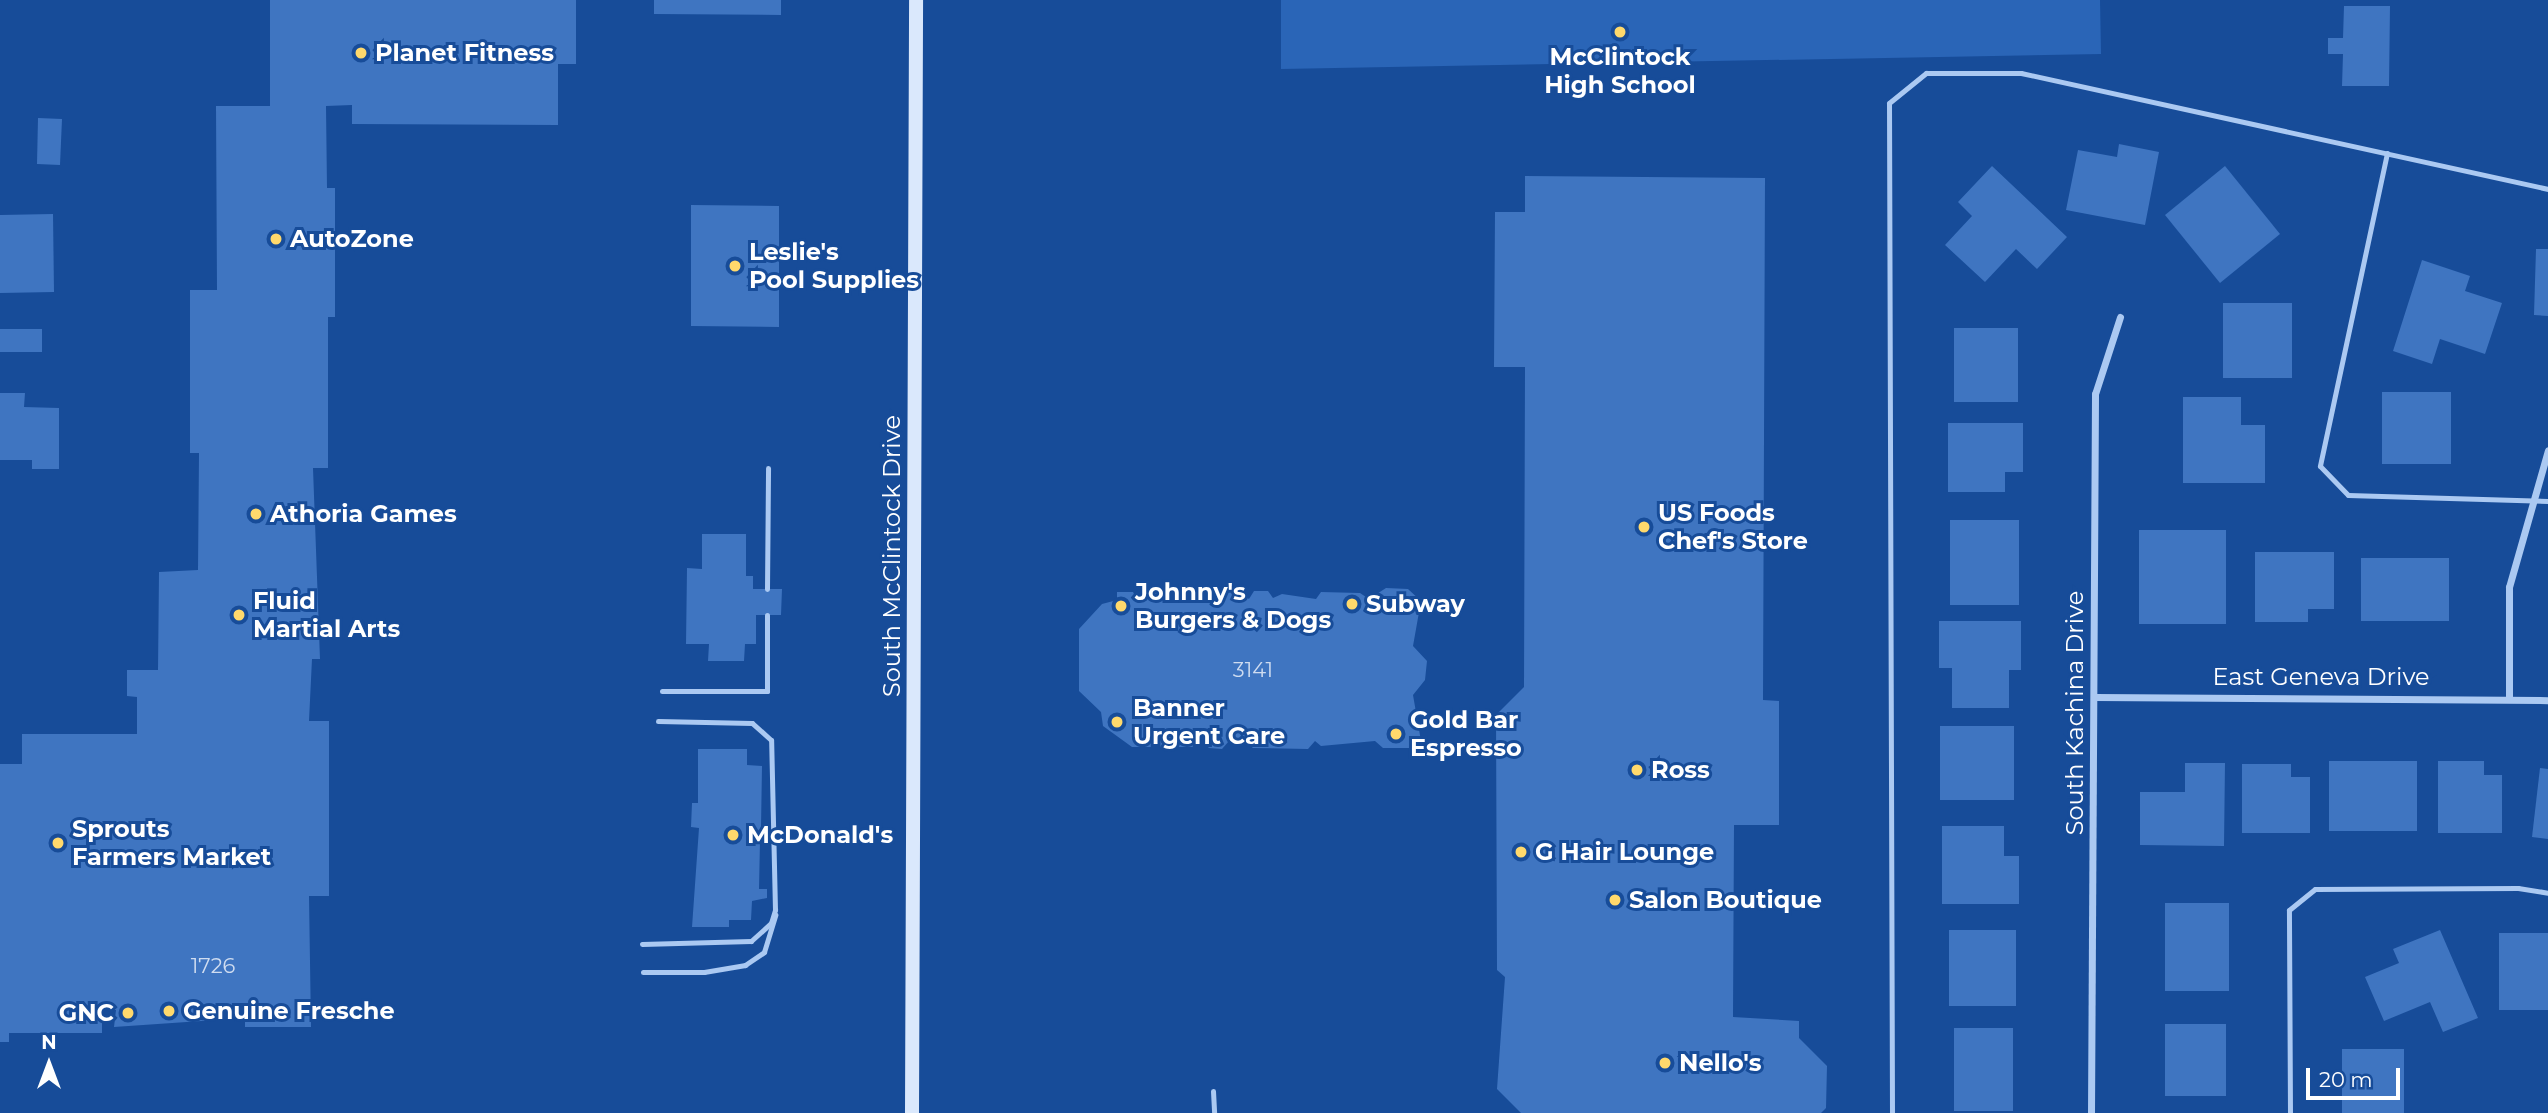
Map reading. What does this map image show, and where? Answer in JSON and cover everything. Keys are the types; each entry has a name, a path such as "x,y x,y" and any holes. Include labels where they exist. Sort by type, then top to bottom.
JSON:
{"main road":[{"name":"South McClintock Drive","path":"912,1113 916,0"}],"street":[{"name":"South Kachina Drive","path":"2091,1113 2095,394 2120,317"},
{"path":"2510,696 2510,587 2548,450"},
{"name":"East Geneva Drive","path":"2095,696 2510,696 2548,699"}],"lane":[{"path":"1892,1113 1889,103 1926,73 2021,73 2548,189"},
{"path":"2387,153 2320,466 2348,495 2548,501"},
{"path":"767,589 768,468"},
{"path":"662,691 767,691 767,615"},
{"path":"643,972 704,972 745,965 764,952 775,910 771,740 751,723 658,721"},
{"path":"2290,1113 2289,910 2315,889 2518,888 2548,893"},
{"path":"642,944 751,941 771,923 775,910"},
{"path":"1213,1091 1214,1113"}],"shaded area":[{"path":"1281,0 2100,0 2101,54 1281,69"}],"building":[{"path":"270,0 576,0 576,64 558,64 558,125 352,124 352,105 326,106 327,188 335,188 335,317 328,317 328,468 313,468 320,659 312,659 309,721 329,721 329,896 309,896 311,1027 245,1027 245,1018 114,1027 116,1010 102,1010 102,1033 9,1033 9,1042 0,1042 0,764 22,764 22,734 137,734 137,697 127,696 127,670 158,670 159,572 198,570 199,453 190,453 190,290 217,290 216,106 270,106"},
{"path":"654,0 781,0 781,15 654,14"},
{"path":"2344,6 2390,6 2389,86 2342,86 2343,54 2328,54 2328,38 2343,38"},
{"path":"38,118 62,119 60,165 37,164"},
{"path":"2119,144 2159,152 2145,225 2066,210 2078,150 2117,157"},
{"path":"1992,166 2067,237 2037,269 2016,249 1985,282 1945,245 1972,216 1958,202"},
{"path":"2225,166 2280,234 2220,283 2165,215"},
{"path":"1525,176 1765,178 1763,700 1779,701 1779,825 1734,825 1733,1017 1799,1021 1799,1038 1827,1066 1826,1108 1821,1113 1521,1113 1497,1089 1505,977 1497,970 1496,715 1524,687 1525,367 1494,367 1495,212 1525,212"},
{"name":"Leslie's Pool Supplies","path":"691,205 779,206 779,327 691,326"},
{"path":"53,214 54,292 0,293 0,215"},
{"path":"2536,249 2548,249 2548,316 2534,315"},
{"path":"2422,260 2470,276 2465,291 2502,303 2485,354 2440,339 2432,364 2393,351"},
{"path":"2223,303 2292,303 2292,378 2223,378"},
{"path":"1954,328 2018,328 2018,402 1954,402"},
{"path":"0,329 42,329 42,352 0,352"},
{"path":"2382,392 2451,392 2451,464 2382,464"},
{"path":"0,393 25,393 24,407 59,408 59,469 32,469 32,460 0,460"},
{"path":"2183,397 2241,397 2241,425 2265,425 2265,483 2183,483"},
{"path":"1948,423 2023,423 2023,472 2005,472 2005,492 1948,492"},
{"path":"1950,520 2019,520 2019,605 1950,605"},
{"path":"2139,530 2226,530 2226,624 2139,624"},
{"path":"702,534 746,534 746,576 753,576 753,589 782,589 781,615 756,615 756,644 745,644 744,661 708,661 709,644 686,644 687,568 702,569"},
{"path":"2255,552 2334,552 2334,609 2308,609 2308,622 2255,622"},
{"path":"2361,558 2449,558 2449,621 2361,621"},
{"path":"1386,588 1408,589 1421,601 1413,646 1427,661 1425,680 1413,695 1421,741 1409,748 1383,748 1375,741 1321,746 1315,741 1308,749 1253,748 1245,741 1229,741 1222,749 1209,748 1200,739 1193,747 1132,747 1103,726 1101,712 1079,691 1079,629 1102,604 1117,600 1117,592 1133,592 1137,600 1150,591 1237,591 1249,599 1254,591 1268,591 1273,598 1282,594 1316,599 1321,592 1360,593 1369,599"},
{"path":"1939,621 2021,621 2021,670 2009,670 2009,708 1952,708 1952,668 1939,668"},
{"path":"1940,726 2014,726 2014,800 1940,800"},
{"name":"McDonald's","path":"698,749 747,749 747,765 762,766 761,828 768,828 767,841 760,841 759,889 767,889 767,898 752,901 751,920 729,920 729,927 692,927 699,828 691,827 692,803 698,803"},
{"path":"2329,761 2417,761 2417,831 2329,831"},
{"path":"2438,761 2484,761 2484,775 2502,775 2502,833 2438,833"},
{"path":"2185,763 2225,763 2224,846 2140,845 2140,792 2185,792"},
{"path":"2242,764 2291,764 2291,777 2310,777 2310,833 2242,833"},
{"path":"2540,768 2548,769 2548,839 2532,837"},
{"path":"1942,826 2004,826 2004,856 2019,856 2019,904 1942,904"},
{"path":"2165,903 2229,903 2229,991 2165,991"},
{"path":"1949,930 2016,930 2016,1006 1949,1006"},
{"path":"2440,930 2478,1018 2443,1032 2430,1002 2384,1021 2365,977 2399,963 2393,949"},
{"path":"2499,933 2548,933 2548,1010 2499,1010"},
{"path":"2165,1024 2226,1024 2226,1096 2165,1096"},
{"path":"1954,1028 2013,1028 2013,1111 1954,1111"},
{"path":"2342,1049 2404,1049 2404,1113 2342,1113"}],"place":[{"name":"McClintock High School","path":"1620,32"},
{"name":"Planet Fitness","path":"361,53"},
{"name":"AutoZone","path":"276,239"},
{"name":"Leslie's Pool Supplies","path":"735,266"},
{"name":"Athoria Games","path":"256,514"},
{"name":"US Foods Chef's Store","path":"1644,527"},
{"name":"Subway","path":"1352,604"},
{"name":"Johnny's Burgers & Dogs","path":"1121,606"},
{"name":"Fluid Martial Arts","path":"239,615"},
{"name":"Banner Urgent Care","path":"1117,722"},
{"name":"Gold Bar Espresso","path":"1396,734"},
{"name":"Ross","path":"1637,770"},
{"name":"McDonald's","path":"733,835"},
{"name":"Sprouts Farmers Market","path":"58,843"},
{"name":"G Hair Lounge","path":"1521,852"},
{"name":"Salon Boutique","path":"1615,900"},
{"name":"Genuine Fresche","path":"169,1011"},
{"name":"GNC","path":"128,1013"},
{"name":"Nello's","path":"1665,1063"}]}
